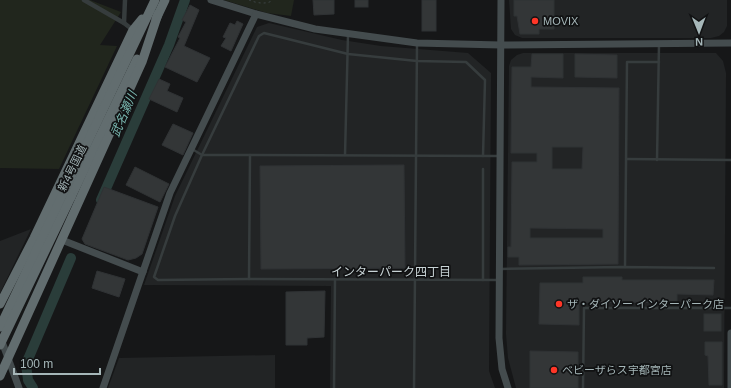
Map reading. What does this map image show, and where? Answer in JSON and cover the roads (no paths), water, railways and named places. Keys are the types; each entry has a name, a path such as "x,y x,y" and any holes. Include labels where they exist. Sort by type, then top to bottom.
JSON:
{"highway":[{"name":"新4号国道","path":"154,12 155,0"},
{"name":"新4号国道","path":"0,345 67,195 154,12 165,0"},
{"path":"0,304 34,238 133,30 154,12"},
{"path":"0,376 142,62 154,12"},
{"name":"新4号国道","path":"0,327 67,195"}],"street":[{"path":"84,0 124,23 133,30"},
{"path":"124,23 125,0"},
{"path":"211,0 256,14 315,29 348,35 417,43 500,45 731,43"},
{"path":"501,0 499,338 502,369 508,388"},
{"path":"103,388 170,193 256,14"},
{"path":"62,240 143,272"},
{"path":"730,388 731,333"},
{"path":"0,337 19,388"}],"lane":[{"path":"483,156 484,80 466,62 417,61 348,54 269,33 264,33 259,36 202,155 175,216 154,277 158,280 499,280"},
{"path":"345,155 348,35"},
{"path":"414,388 417,43"},
{"path":"657,160 659,44"},
{"path":"626,267 627,62 659,62"},
{"path":"192,149 202,155 500,156"},
{"path":"249,279 250,155"},
{"path":"627,160 731,160"},
{"path":"483,169 483,280"},
{"path":"499,269 626,267 714,268"},
{"path":"334,388 335,279"},
{"path":"583,388 584,308 731,308"}],"waterway":[{"name":"武名瀬川","path":"101,200 169,45 185,0"},
{"name":"武名瀬川","path":"33,388 28,380 26,364 71,258"}],"place":[{"name":"MOVIX","path":"535,21"},
{"name":"ザ・ダイソー インターパーク店","path":"559,304"},
{"name":"ベビーザらス宇都宮店","path":"554,370"}],"district":[{"name":"インターパーク四丁目","path":"391,272"}]}
